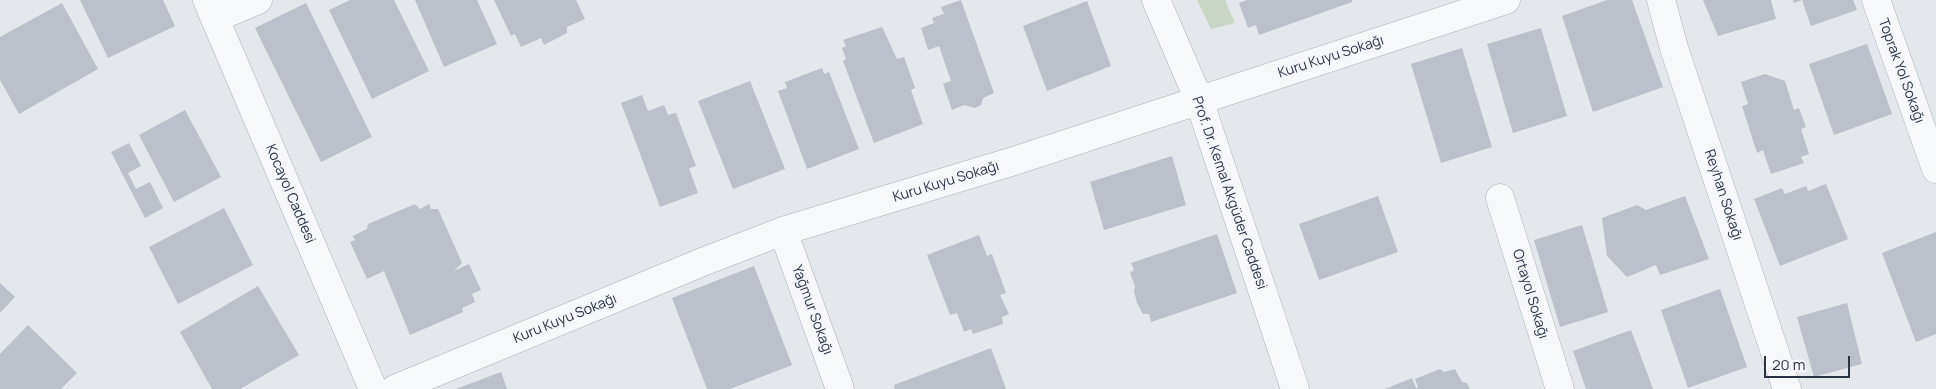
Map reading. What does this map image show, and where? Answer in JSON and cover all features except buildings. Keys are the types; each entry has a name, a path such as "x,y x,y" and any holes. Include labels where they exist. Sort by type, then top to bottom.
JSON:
{"street":[{"path":"211,9 258,0"},
{"name":"Prof. Dr. Kemal Akgüder Caddesi","path":"1156,0 1199,100 1295,389"},
{"name":"Kuru Kuyu Sokağı","path":"395,389 705,261 783,231 1014,161 1506,0"},
{"name":"Reyhan Sokağı","path":"1661,0 1674,48 1786,389"},
{"name":"Toprak Yol Sokağı","path":"1876,0 1936,170"},
{"name":"Kocayol Caddesi","path":"211,9 373,389"},
{"name":"Ortayol Sokağı","path":"1500,198 1560,389"},
{"name":"Yağmur Sokağı","path":"783,231 840,389"}],"green space":[{"path":"1197,0 1225,0 1235,23 1211,29"}]}
